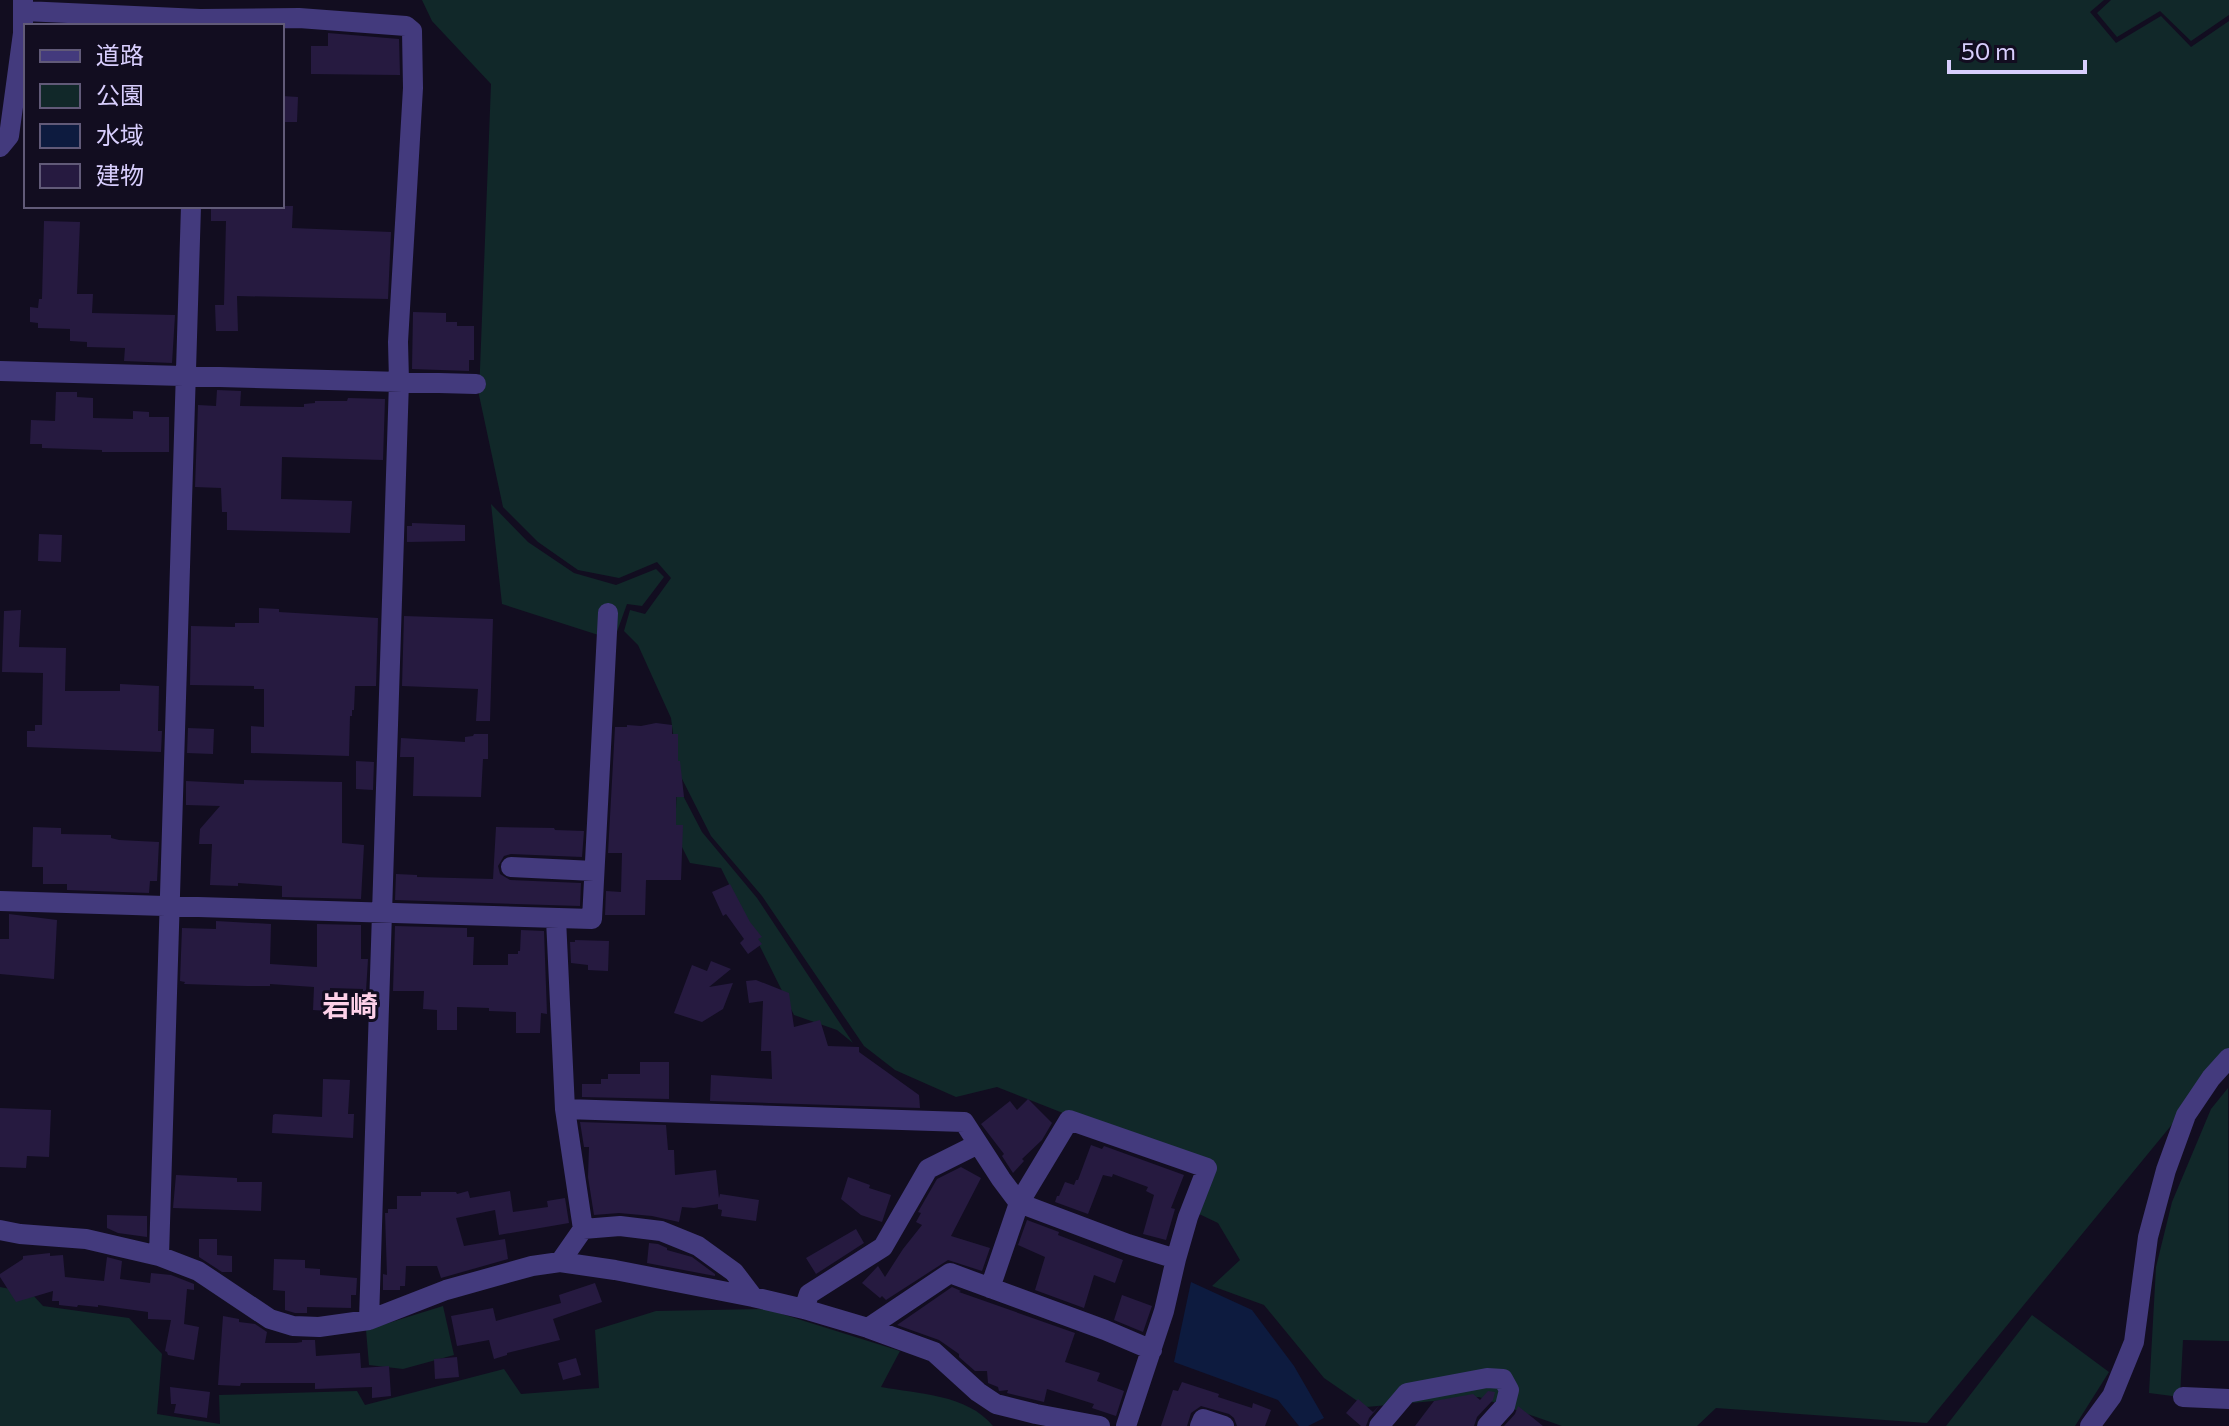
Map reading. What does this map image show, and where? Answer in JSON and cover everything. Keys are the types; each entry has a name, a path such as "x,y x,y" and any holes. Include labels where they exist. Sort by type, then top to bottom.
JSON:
{"street":[{"path":"0,147 9,136 23,33 23,6 299,18 406,26 412,31 413,88 398,342 369,1320"},
{"path":"159,1256 191,208"},
{"path":"0,371 476,384"},
{"path":"0,901 592,919 608,613"},
{"path":"511,867 594,871"},
{"path":"556,919 565,1109 583,1229 560,1262"},
{"path":"2090,1426 2112,1396 2134,1342 2148,1237 2166,1170 2186,1115 2229,1058"},
{"path":"565,1109 964,1122 1019,1203 1176,1259"},
{"path":"990,1288 1019,1203 1069,1120 1207,1168 1188,1217 1164,1311 1126,1426"},
{"path":"804,1309 809,1294 883,1247 928,1169 978,1144"},
{"path":"583,1229 620,1226 661,1231 698,1246 734,1272 753,1297"},
{"path":"0,1230 86,1239 159,1256 198,1271 270,1319 293,1326 319,1327 369,1320 446,1290 532,1266 560,1262 615,1270 753,1297 868,1328 934,1352 996,1404 1035,1420 1100,1426"},
{"path":"868,1328 950,1273 1152,1350"},
{"path":"1379,1426 1407,1393 1487,1378 1503,1379 1509,1390 1505,1406 1487,1426"},
{"path":"2183,1397 2229,1399"},
{"path":"1200,1426 1203,1419 1224,1426"}],"green space":[{"path":"422,0 2104,0 2090,12 2116,43 2161,16 2191,47 2229,21 2229,1055 1927,1423 1716,1408 1697,1426 1562,1426 1479,1397 1366,1407 1324,1378 1264,1305 1212,1286 1240,1260 1218,1223 1197,1213 1210,1171 997,1087 956,1097 895,1070 864,1046 762,896 711,836 678,771 671,718 638,645 624,631 630,610 645,614 671,578 657,562 619,578 578,570 538,542 503,507 479,395 491,84 432,21"},
{"path":"2111,0 2229,0 2229,15 2191,41 2160,11 2117,37 2097,13"},
{"path":"491,504 528,542 574,573 616,585 656,569 664,577 642,606 627,604 614,640 502,604"},
{"path":"677,784 702,832 757,898 853,1043 837,1030 794,1015 721,868 690,863 675,833"},
{"path":"2228,1088 2229,1341 2183,1340 2180,1397 2149,1393 2156,1267 2172,1202 2211,1109"},
{"path":"0,1287 31,1293 43,1306 129,1318 162,1354 157,1414 220,1424 219,1395 357,1391 365,1405 504,1369 521,1394 599,1388 595,1330 656,1311 766,1309 900,1351 881,1387 956,1401 982,1415 993,1426 0,1426"},
{"path":"443,1306 454,1355 403,1369 369,1365 366,1330"},
{"path":"2032,1315 2109,1372 2075,1426 1946,1426"}],"water":[{"path":"1191,1282 1252,1310 1294,1366 1324,1418 1308,1426 1299,1426 1278,1400 1174,1362"}],"building":[{"path":"328,33 399,39 400,75 311,74 311,46 328,46"},
{"path":"284,96 298,97 297,122 284,122"},
{"path":"293,206 292,228 391,232 388,299 237,296 238,331 216,331 215,305 224,305 226,221 211,221 211,208"},
{"path":"44,221 80,222 77,294 93,294 92,313 175,315 172,363 124,361 125,348 87,347 87,342 70,341 70,329 38,328 38,323 30,322 30,307 38,308 39,299 42,299"},
{"path":"413,312 446,313 446,322 457,322 457,326 474,326 474,360 469,360 469,371 412,369"},
{"path":"217,390 241,391 240,406 304,407 304,404 315,401 385,399 383,460 282,457 281,499 352,501 350,533 227,530 227,512 222,512 221,488 195,487 198,405 216,406"},
{"path":"56,392 77,392 77,397 93,398 93,418 133,419 133,411 149,412 149,417 169,417 169,452 102,452 42,448 42,444 30,444 31,420 55,421"},
{"path":"412,523 465,525 465,541 407,542 407,526 412,526"},
{"path":"39,534 62,535 61,562 38,561"},
{"path":"259,608 378,618 376,686 355,686 354,710 350,716 349,756 251,753 251,726 264,727 264,689 254,689 254,686 190,685 191,626 235,627 235,623 259,623"},
{"path":"21,610 19,647 66,648 65,691 120,691 120,684 159,686 161,752 27,747 27,731 35,731 35,725 42,725 43,673 2,672 4,611"},
{"path":"404,616 493,619 490,721 476,721 478,689 402,686"},
{"path":"656,723 672,725 672,734 678,734 678,761 684,797 676,797 676,825 683,825 681,880 646,880 645,915 605,915 606,891 621,892 622,853 608,853 615,727"},
{"path":"188,728 214,729 213,754 187,753"},
{"path":"488,734 488,759 483,759 481,797 413,796 414,757 400,757 401,738 465,742 465,737"},
{"path":"356,761 374,762 373,790 356,789"},
{"path":"244,780 342,782 342,843 364,845 361,899 282,897 282,886 210,885 212,844 199,844 200,829 220,806 186,805 186,781 244,784"},
{"path":"33,827 61,828 61,834 111,835 111,838 119,840 159,842 157,881 150,881 149,893 67,890 67,884 43,884 43,867 32,867"},
{"path":"496,827 584,831 582,857 511,854 504,856 498,866 500,874 510,880 581,883 580,906 395,900 396,874 493,879"},
{"path":"730,884 750,922 762,937 758,939 762,944 748,954 740,943 744,939 726,914 723,916 712,892"},
{"path":"9,914 57,920 54,979 0,974 0,939 9,939"},
{"path":"216,921 271,924 270,964 317,967 317,924 361,925 361,959 368,959 366,991 330,988 329,1011 313,1010 314,987 184,984 180,981 182,928 216,929"},
{"path":"395,926 467,928 467,937 474,937 473,965 508,965 508,954 518,954 520,951 521,930 544,931 547,1014 541,1013 540,1033 516,1033 516,1012 457,1007 457,1030 437,1030 437,1010 423,1009 424,991 393,991"},
{"path":"609,941 608,971 588,970 588,965 571,963 570,942"},
{"path":"711,961 731,969 709,987 733,983 723,1009 702,1022 674,1013 692,965 707,971"},
{"path":"756,980 789,993 794,1027 820,1020 828,1046 859,1047 859,1052 919,1095 920,1108 710,1101 711,1075 772,1079 771,1051 761,1051 763,1001 749,1003 746,981"},
{"path":"640,1062 669,1062 669,1099 582,1097 582,1084 601,1084 601,1079 608,1079 608,1074 640,1074"},
{"path":"323,1079 350,1080 348,1114 354,1114 353,1138 272,1133 275,1114 322,1117"},
{"path":"1028,1099 1052,1123 1042,1140 1022,1159 1024,1161 1013,1173 1002,1156 1004,1154 981,1124 1010,1101 1017,1110"},
{"path":"0,1108 51,1110 49,1157 27,1156 26,1168 0,1167"},
{"path":"580,1122 666,1125 668,1150 674,1150 675,1175 716,1170 719,1198 720,1194 759,1200 756,1221 721,1216 722,1210 718,1209 718,1204 682,1207 679,1222 619,1213 594,1215 588,1177 589,1147 584,1147"},
{"path":"1091,1145 1102,1149 1104,1146 1184,1175 1171,1208 1175,1209 1166,1240 1143,1234 1154,1195 1146,1191 1148,1187 1113,1174 1112,1177 1103,1175 1088,1214 1055,1202 1065,1182 1074,1185 1078,1180"},
{"path":"961,1167 981,1178 951,1236 990,1248 982,1271 948,1260 886,1300 882,1296 880,1298 862,1283 878,1266 885,1277 922,1225 916,1222 921,1213 918,1212 937,1179"},
{"path":"176,1175 262,1182 261,1211 173,1208"},
{"path":"848,1177 891,1195 882,1222 861,1215 841,1199"},
{"path":"468,1191 470,1198 510,1191 513,1212 548,1207 547,1201 565,1198 569,1223 499,1235 495,1210 456,1218 464,1246 505,1239 508,1259 441,1278 437,1266 406,1266 405,1286 400,1286 400,1290 383,1290 383,1274 387,1275 385,1213 388,1209 397,1209 397,1196"},
{"path":"107,1215 147,1216 147,1237 118,1233 107,1228"},
{"path":"1027,1220 1123,1260 1115,1283 1094,1275 1084,1308 1035,1290 1045,1257 1018,1245"},
{"path":"856,1229 864,1243 816,1274 806,1258"},
{"path":"199,1239 217,1239 217,1255 232,1256 232,1272 222,1272 199,1257"},
{"path":"649,1243 692,1257 715,1276 647,1263"},
{"path":"50,1253 50,1256 63,1255 65,1277 104,1281 107,1257 122,1261 120,1279 150,1283 151,1273 171,1275 194,1284 194,1290 187,1289 184,1324 199,1327 194,1360 168,1355 165,1351 171,1320 148,1319 148,1312 98,1305 59,1305 59,1301 52,1301 53,1291 16,1302 0,1274 23,1256"},
{"path":"274,1259 305,1260 305,1268 320,1269 320,1275 357,1278 356,1295 351,1295 351,1308 307,1307 307,1313 285,1310 285,1291 273,1290"},
{"path":"595,1283 602,1302 553,1319 560,1340 494,1359 489,1340 457,1346 451,1316 493,1308 496,1321 561,1303 559,1295"},
{"path":"952,1287 1075,1333 1065,1362 1100,1373 1097,1381 1124,1391 1116,1416 1092,1408 1094,1404 1047,1389 1044,1402 1007,1393 1008,1390 999,1391 998,1387 988,1383 987,1371 975,1371 959,1354 939,1340 897,1325"},
{"path":"1122,1295 1152,1306 1143,1332 1114,1320"},
{"path":"223,1316 255,1324 267,1332 265,1343 315,1340 316,1356 360,1353 361,1368 389,1366 391,1396 372,1398 372,1387 315,1389 315,1383 218,1385"},
{"path":"457,1357 459,1377 435,1379 434,1359"},
{"path":"576,1358 581,1375 563,1380 558,1363"},
{"path":"1182,1382 1252,1408 1253,1403 1271,1410 1265,1426 1237,1426 1229,1414 1201,1406 1191,1413 1187,1426 1161,1426 1173,1390 1178,1391"},
{"path":"170,1387 210,1392 207,1418 174,1413 176,1404 171,1404"},
{"path":"1488,1391 1495,1392 1493,1400 1477,1417 1474,1426 1415,1426 1434,1401 1473,1394 1480,1400"},
{"path":"1358,1399 1373,1412 1380,1405 1366,1426 1361,1426 1346,1413"},
{"path":"1518,1406 1543,1426 1504,1426"}],"district":[{"name":"岩崎","path":"350,1006"}]}
